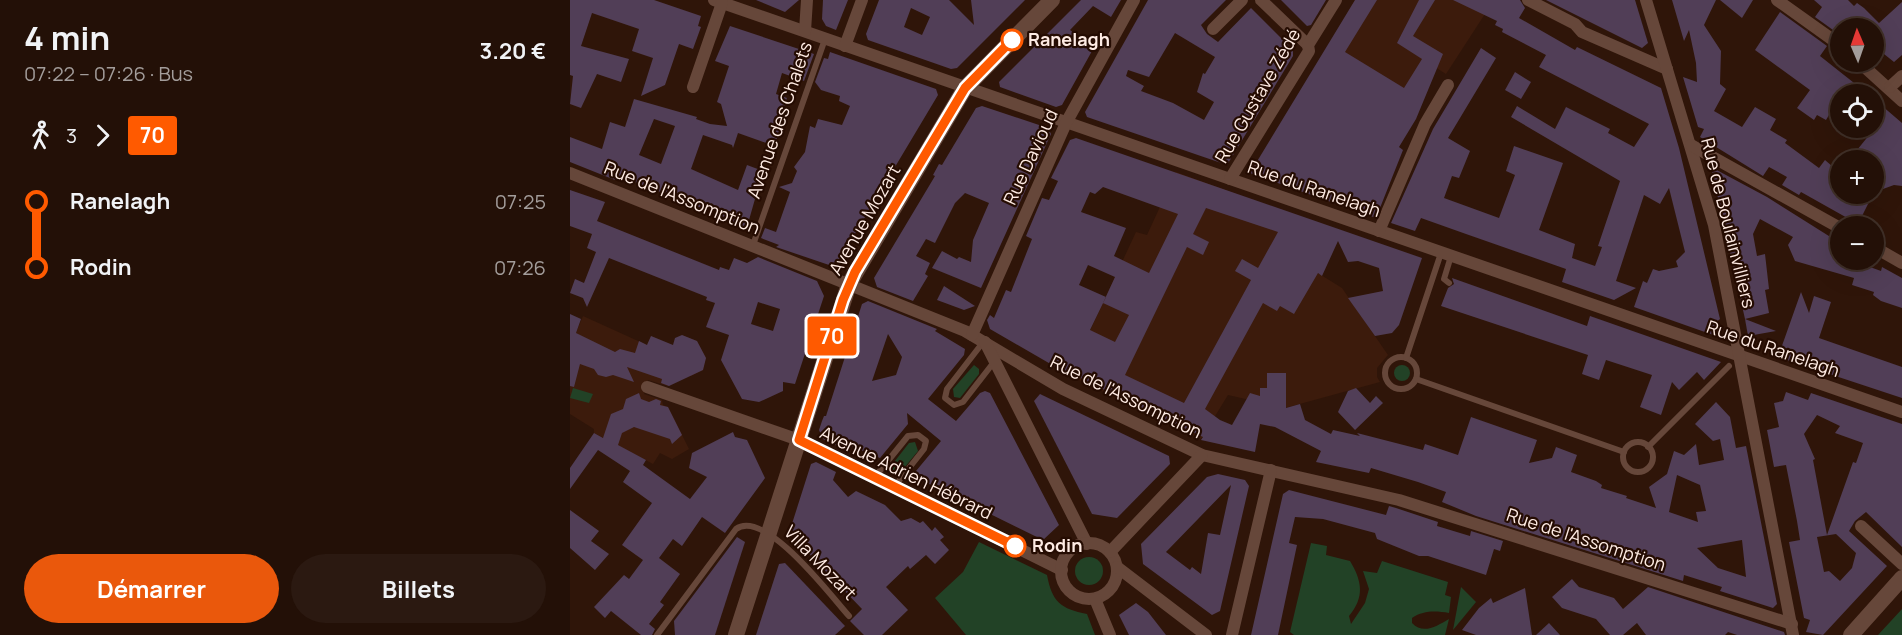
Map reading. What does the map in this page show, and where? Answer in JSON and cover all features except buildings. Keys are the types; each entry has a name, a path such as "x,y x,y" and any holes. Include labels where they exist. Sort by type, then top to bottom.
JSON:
{"street":[{"path":"805,31 807,0"},
{"path":"845,46 862,0"},
{"name":"Avenue Mozart","path":"736,635 849,284 965,88 1052,0"},
{"name":"Rue Davioud","path":"972,335 1066,123 1134,0"},
{"path":"1213,29 1242,0"},
{"path":"1262,0 1308,45"},
{"name":"Rue Gustave Zédé","path":"1230,179 1309,51 1308,45 1336,0"},
{"path":"1528,0 1575,24 1582,32 1667,69"},
{"name":"Rue de Boulainvilliers","path":"1646,0 1714,225 1792,629"},
{"path":"1777,0 1830,38"},
{"path":"693,87 718,1"},
{"name":"Rue du Ranelagh","path":"718,1 1902,412"},
{"path":"1871,72 1890,87 1902,101"},
{"path":"1890,87 1902,76"},
{"path":"1379,231 1425,124 1448,85"},
{"path":"1691,145 1830,222"},
{"name":"Rue de l'Assomption","path":"570,173 972,335 1063,389 1202,455 1400,500 1792,629"},
{"path":"1884,253 1902,263"},
{"path":"984,341 1087,544"},
{"name":"Avenue Adrien Hébrard","path":"647,387 799,440 1062,570"},
{"path":"1110,552 1202,455"},
{"path":"1232,635 1271,470"},
{"path":"1861,526 1902,564"},
{"path":"1087,544 1099,545 1110,552 1117,567 1117,575 1111,589 1095,598 1087,599 1072,593 1062,578 1067,555 1079,545 1087,544"},
{"path":"1117,567 1206,635"},
{"path":"1851,635 1902,578"},
{"path":"1095,598 1110,635"}],"lane":[{"name":"Avenue des Chalets","path":"753,245 825,39"},
{"path":"1446,254 1444,279 1449,283"},
{"path":"1406,358 1446,254"},
{"path":"984,341 946,389 945,398 954,405 963,402 995,362"},
{"path":"1398,358 1406,358 1415,366 1416,379 1412,385 1403,389 1393,386 1387,378 1389,363 1398,358"},
{"path":"1648,447 1729,366"},
{"path":"1416,379 1624,452"},
{"path":"874,478 908,436 918,435 926,441 924,449 894,487"},
{"path":"1635,443 1648,447 1653,455 1651,465 1639,472 1626,466 1624,452 1635,443"},
{"path":"657,635 736,529 745,525 768,532"},
{"name":"Villa Mozart","path":"768,532 789,549 849,616"}],"shaded area":[{"path":"1355,0 1494,0 1446,74 1430,64 1401,110 1329,44"},
{"path":"1176,172 1313,222 1305,265 1342,288 1388,355 1377,368 1377,377 1380,382 1285,408 1228,395 1201,439 1073,377 1077,367 1074,365 1136,232 1147,235"},
{"path":"583,316 647,345 651,336 661,340 671,352 682,335 697,341 706,358 703,370 691,376 686,374 668,386 648,380 644,394 662,400 663,405 668,407 689,449 672,459 660,453 653,464 594,433 594,429 570,414 570,347"}],"green space":[{"path":"974,365 979,369 979,374 960,398 954,397 953,389"},
{"path":"1399,365 1405,365 1410,373 1408,379 1399,381 1394,376 1394,370"},
{"path":"573,388 593,394 589,403 570,398"},
{"path":"915,442 918,451 900,473 894,473 891,466 909,443"},
{"path":"979,542 1047,575 1052,592 1059,603 1070,610 1087,614 1095,635 966,635 935,598 963,572"},
{"path":"1311,543 1327,546 1326,555 1350,561 1354,568 1359,582 1360,596 1349,616 1351,624 1365,603 1369,589 1363,571 1377,573 1382,561 1448,582 1445,595 1451,597 1449,613 1430,612 1412,618 1412,623 1416,627 1425,629 1435,627 1449,619 1445,635 1294,635 1290,632"},
{"path":"1089,557 1099,561 1103,571 1099,581 1089,585 1079,581 1075,571 1079,561"},
{"path":"1461,587 1476,602 1453,630"},
{"path":"1902,609 1902,635 1878,635"}],"bus line":[{"name":"70","path":"1012,40 965,88 855,272 843,300 799,440 1015,546"}],"place":[{"name":"Ranelagh","path":"1012,40"},
{"name":"Rodin","path":"1015,546"}]}
